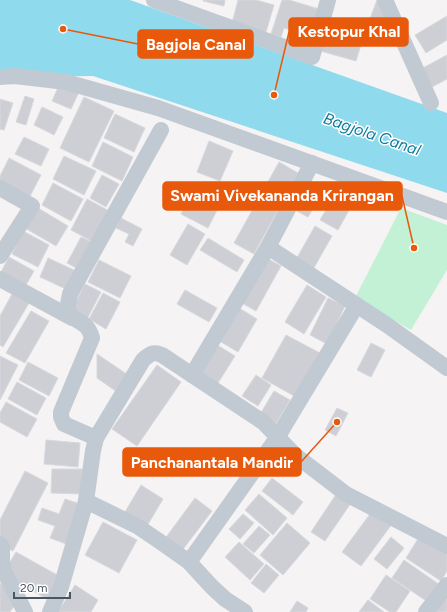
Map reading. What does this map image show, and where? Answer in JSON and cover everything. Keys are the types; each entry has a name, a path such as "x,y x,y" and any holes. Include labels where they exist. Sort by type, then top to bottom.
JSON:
{"street":[{"path":"154,0 312,57 328,0"},
{"path":"385,0 431,103"},
{"path":"0,77 15,76 66,82 158,108 447,212"},
{"path":"72,318 68,314 70,294 161,130"},
{"path":"192,375 268,247 312,163"},
{"path":"0,188 32,206 0,256"},
{"path":"268,247 388,325 447,368"},
{"path":"0,279 86,325 90,331 92,338 61,412 61,417 64,424 96,438"},
{"path":"189,562 277,438 357,305"},
{"path":"50,612 61,587 86,501 96,438 143,360 150,354 157,353 162,355 263,422 295,455 346,494 447,546"},
{"path":"86,501 137,526 189,562 225,599 245,612"},
{"path":"0,544 2,547 2,562 4,571 25,612"},
{"path":"426,612 447,585"}],"green space":[{"path":"401,208 447,225 447,270 411,330 355,298"}],"water":[{"path":"0,0 130,0 447,113 447,193 93,76 0,77"}],"building":[{"path":"203,0 225,0 224,6"},
{"path":"238,0 256,0 274,5 266,32 232,23"},
{"path":"282,0 289,0 319,9 308,45 291,40 294,31 284,28 281,37 271,34"},
{"path":"377,0 384,3 391,24 385,40 365,32"},
{"path":"447,16 447,40 426,53 415,35"},
{"path":"325,24 364,35 356,61 317,50"},
{"path":"447,55 447,79 432,87 421,69"},
{"path":"60,83 79,92 71,109 52,101"},
{"path":"25,96 34,99 26,125 16,122"},
{"path":"84,97 114,111 89,162 60,148"},
{"path":"0,99 13,103 4,130 0,129"},
{"path":"42,107 63,117 54,135 34,125"},
{"path":"115,114 145,128 134,152 104,138"},
{"path":"24,137 49,149 41,166 15,154"},
{"path":"209,141 233,151 220,181 197,172"},
{"path":"103,142 133,157 122,181 92,166"},
{"path":"64,156 96,171 84,195 53,179"},
{"path":"9,158 41,175 28,200 0,185 0,176"},
{"path":"279,162 298,173 254,254 234,243"},
{"path":"102,175 119,184 106,207 90,198"},
{"path":"310,180 325,189 308,217 293,209"},
{"path":"53,183 83,199 71,221 42,205"},
{"path":"337,191 354,201 338,230 320,220"},
{"path":"191,194 218,208 208,228 181,214"},
{"path":"87,199 113,213 97,244 71,230"},
{"path":"38,208 68,226 56,246 25,228"},
{"path":"121,218 142,229 133,246 125,242 129,234 116,228"},
{"path":"188,224 205,234 187,265 170,255"},
{"path":"315,226 332,236 311,273 294,263"},
{"path":"23,231 49,245 38,267 12,254"},
{"path":"81,237 94,243 80,270 67,263"},
{"path":"208,238 244,260 237,272 200,250"},
{"path":"9,257 34,271 26,285 1,272"},
{"path":"265,257 281,266 256,311 240,302"},
{"path":"48,258 76,271 68,290 40,277"},
{"path":"99,260 131,276 120,298 88,282"},
{"path":"85,284 101,292 86,321 70,313"},
{"path":"307,285 326,297 304,334 285,322"},
{"path":"185,290 217,308 209,322 177,304"},
{"path":"103,293 120,302 106,329 89,319"},
{"path":"12,294 29,303 3,347 0,345 0,316"},
{"path":"328,298 345,306 327,344 310,335"},
{"path":"236,306 257,319 238,352 216,339"},
{"path":"31,311 49,321 25,363 6,353"},
{"path":"286,335 320,353 296,397 262,378"},
{"path":"214,343 235,356 216,386 196,373"},
{"path":"371,343 385,350 371,377 357,370"},
{"path":"97,354 131,377 120,394 97,378"},
{"path":"0,356 18,365 0,400"},
{"path":"28,362 58,378 49,396 19,380"},
{"path":"157,365 181,382 137,446 112,429"},
{"path":"256,375 271,385 258,406 242,396"},
{"path":"17,382 46,398 37,415 8,399"},
{"path":"274,391 290,400 275,425 259,416"},
{"path":"6,402 37,419 27,437 0,422 0,413"},
{"path":"337,408 348,413 336,436 325,430"},
{"path":"46,440 80,443 78,467 44,464"},
{"path":"52,469 82,469 81,494 51,493"},
{"path":"25,471 48,483 13,551 0,545 0,520"},
{"path":"272,478 303,502 293,515 262,491"},
{"path":"141,485 163,499 147,526 125,512"},
{"path":"337,493 351,503 325,541 311,532"},
{"path":"259,494 287,518 273,535 245,510"},
{"path":"195,498 212,511 181,552 164,540"},
{"path":"65,499 83,505 69,545 50,538 55,526 38,520 42,508 59,514"},
{"path":"373,510 392,524 361,566 342,552"},
{"path":"243,514 254,523 240,539 229,529"},
{"path":"103,522 137,540 119,573 85,555"},
{"path":"287,523 310,543 283,575 260,555"},
{"path":"259,526 270,535 254,553 243,544"},
{"path":"421,534 447,551 447,571 441,581 406,558"},
{"path":"391,537 404,548 387,569 374,559"},
{"path":"239,542 264,564 250,580 225,557"},
{"path":"16,552 59,576 47,599 3,574"},
{"path":"404,560 440,585 428,602 392,578"},
{"path":"266,564 279,575 264,593 251,583"},
{"path":"386,575 410,591 396,612 390,612 370,599"},
{"path":"0,583 21,596 10,612 0,612"},
{"path":"75,585 98,600 91,612 58,612"},
{"path":"447,595 447,612 434,612"},
{"path":"368,600 384,612 359,612"},
{"path":"297,601 308,608 306,612 290,612"}],"place":[{"name":"Bagjola Canal","path":"63,29"},
{"name":"Kestopur Khal","path":"274,95"},
{"name":"Swami Vivekananda Krirangan","path":"414,248"},
{"name":"Panchanantala Mandir","path":"337,422"}]}
